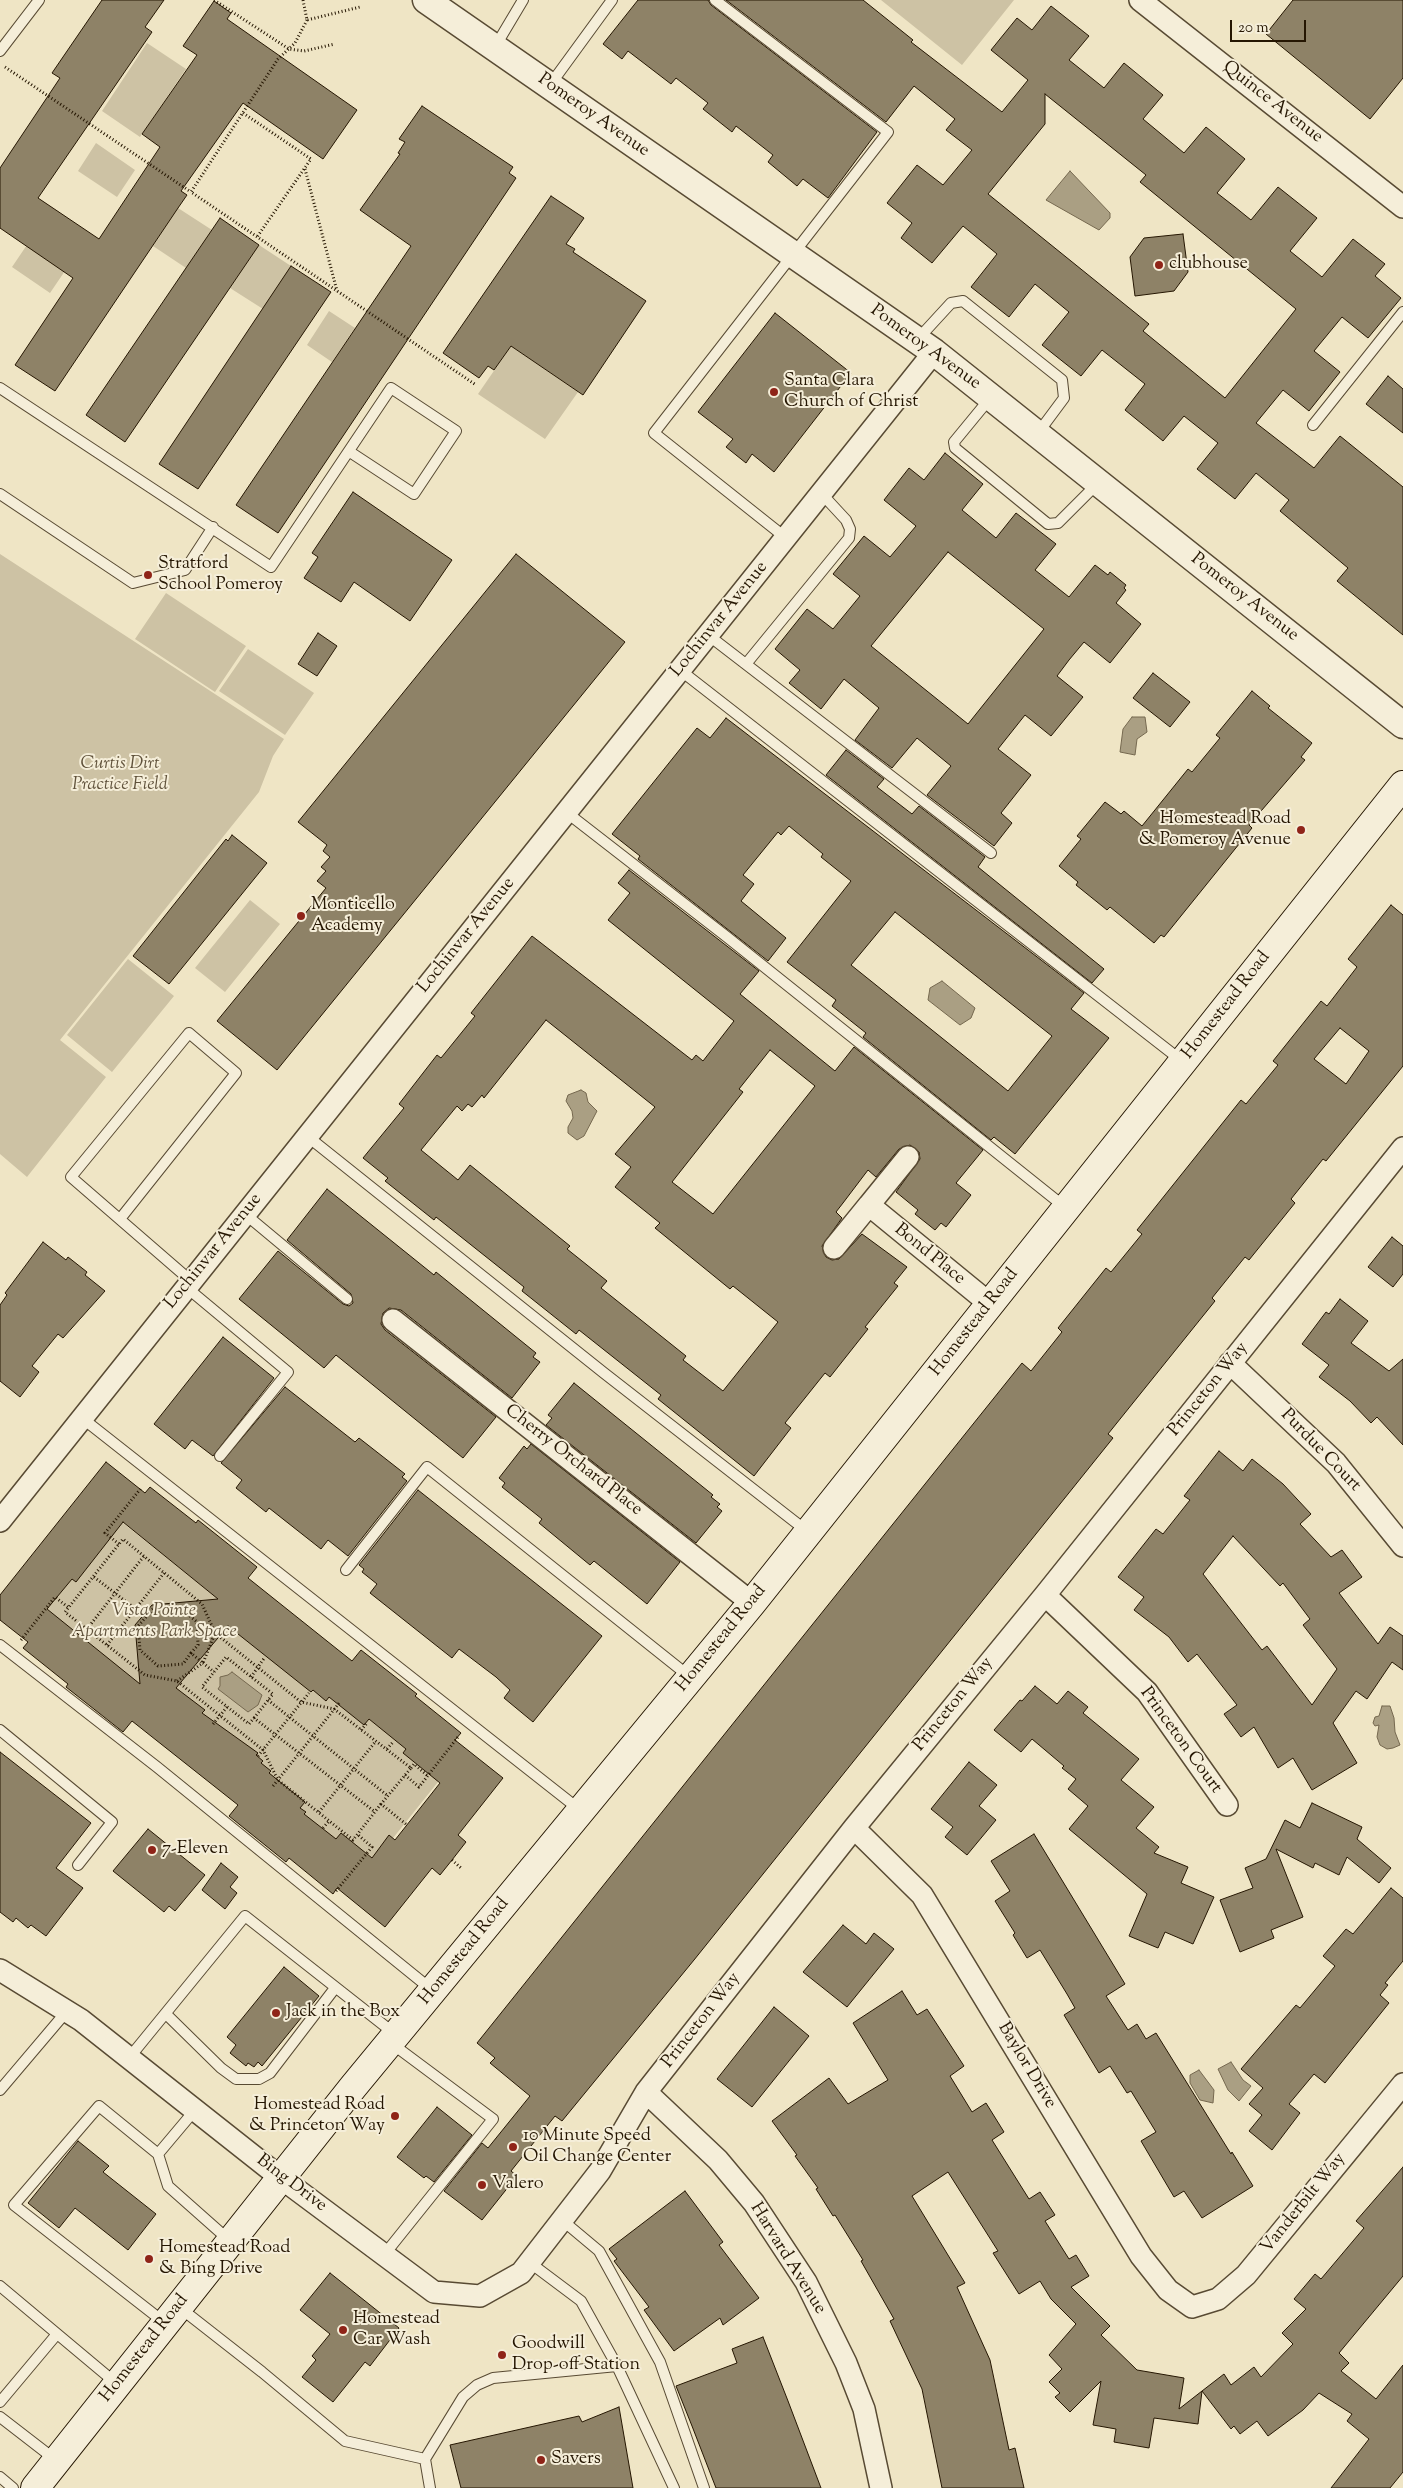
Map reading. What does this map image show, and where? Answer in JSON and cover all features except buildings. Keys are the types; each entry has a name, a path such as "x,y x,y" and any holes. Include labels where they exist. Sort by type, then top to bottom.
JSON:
{"main road":[{"name":"Homestead Road","path":"35,2488 281,2178 752,1603 1403,785"}],"street":[{"name":"Pomeroy Avenue","path":"426,0 926,346 1403,725"},
{"name":"Quince Avenue","path":"1144,1 1403,207"},
{"name":"Lochinvar Avenue","path":"0,1520 786,538 821,493 926,346"},
{"name":"Princeton Way","path":"525,2267 600,2171 646,2092 854,1828 1403,1148"},
{"path":"834,1248 908,1157"},
{"name":"Bond Place","path":"869,1205 990,1304"},
{"name":"Cherry Orchard Place","path":"393,1320 752,1603"},
{"name":"Purdue Court","path":"1230,1363 1336,1463 1403,1546"},
{"name":"Princeton Court","path":"1044,1595 1147,1692 1227,1805"},
{"name":"Baylor Drive","path":"854,1828 922,1895 1141,2256 1168,2290 1192,2307"},
{"name":"Bing Drive","path":"0,1970 67,2011 281,2178 434,2292 480,2296 525,2267"},
{"name":"Vanderbilt Way","path":"1192,2307 1218,2300 1246,2275 1403,2084"},
{"name":"Harvard Avenue","path":"646,2092 718,2160 754,2203 806,2282 846,2363 864,2409 881,2488"}],"lane":[{"path":"0,51 39,0"},
{"path":"495,48 523,0"},
{"path":"549,85 612,0"},
{"path":"715,0 888,132 654,433 786,538"},
{"path":"926,346 951,302 963,301 1062,380 1064,398 1038,434"},
{"path":"1313,425 1403,312"},
{"path":"0,388 271,567 350,452 391,388 456,431 414,494 350,452"},
{"path":"991,397 954,442 955,448 1048,524 1058,523 1099,482"},
{"path":"746,664 849,538 850,529 846,520 821,493"},
{"path":"0,494 133,583 184,570 213,527"},
{"path":"708,635 991,853"},
{"path":"680,670 1183,1062"},
{"path":"566,812 727,936 1066,1208"},
{"path":"120,1220 236,1073 189,1033 71,1177 288,1372 220,1456"},
{"path":"307,1136 604,1373 809,1532"},
{"path":"245,1214 347,1299"},
{"path":"82,1418 581,1811"},
{"path":"346,1570 427,1467 691,1678"},
{"path":"0,1645 157,1767 433,1991"},
{"path":"0,1730 112,1822 78,1865"},
{"path":"129,2058 245,1916 493,2119 384,2255"},
{"path":"166,2014 236,2079 259,2079 270,2072 335,1988"},
{"path":"0,2090 67,2011"},
{"path":"230,2241 168,2186 158,2154 99,2106 14,2205 172,2315 262,2372 345,2441 425,2459"},
{"path":"158,2154 195,2110"},
{"path":"562,2220 599,2251 660,2362 704,2488"},
{"path":"525,2267 581,2301 617,2366 674,2488"},
{"path":"0,2286 118,2385"},
{"path":"0,2402 57,2334"},
{"path":"430,2488 425,2459 463,2397 477,2385 493,2378 617,2366"},
{"path":"0,2417 57,2461"},
{"path":"0,2477 13,2488"}],"path":[{"path":"214,0 290,49 304,51 335,44"},
{"path":"191,192 278,59 290,49 301,33 307,20 303,0"},
{"path":"307,20 360,7"},
{"path":"0,64 476,385"},
{"path":"243,113 311,159 257,237"},
{"path":"304,169 337,291"},
{"path":"119,1544 105,1533 152,1474"},
{"path":"411,1768 334,1709 302,1702 216,1633 202,1604 123,1539 65,1612 145,1675 177,1681 263,1750 278,1780 353,1840 381,1804 388,1796 411,1768 414,1764 428,1776"},
{"path":"87,1629 144,1556"},
{"path":"107,1645 164,1573"},
{"path":"94,1576 146,1617"},
{"path":"11,1654 55,1597 69,1608"},
{"path":"178,1606 197,1622 198,1645 191,1653 183,1664 158,1666 140,1650 138,1626 154,1608 178,1606"},
{"path":"177,1681 203,1663 216,1633"},
{"path":"191,1653 214,1672"},
{"path":"226,1657 273,1694 249,1724 202,1687 214,1672 226,1657"},
{"path":"251,1677 265,1657"},
{"path":"258,1756 309,1693"},
{"path":"268,1700 388,1796"},
{"path":"274,1786 340,1702"},
{"path":"213,1724 227,1707"},
{"path":"254,1718 375,1812"},
{"path":"362,1730 367,1723"},
{"path":"405,1775 419,1787 469,1723"},
{"path":"318,1812 376,1741"},
{"path":"386,1749 393,1742"},
{"path":"381,1804 407,1825"},
{"path":"323,1828 329,1820"},
{"path":"326,1904 372,1847 357,1834"},
{"path":"452,1860 461,1868"}],"green space":[{"path":"881,0 1014,0 962,65"},
{"path":"147,43 186,69 140,137 102,111"},
{"path":"96,143 135,170 117,197 78,171"},
{"path":"52,208 90,234 50,293 12,267"},
{"path":"178,208 212,230 186,268 153,246"},
{"path":"259,245 291,266 263,309 230,288"},
{"path":"329,311 355,328 332,362 307,345"},
{"path":"511,346 578,392 545,439 478,394"},
{"name":"Curtis Dirt Practice Field","path":"0,554 284,739 273,756 259,792 60,1040 106,1077 27,1177 0,1154"},
{"path":"166,593 246,646 215,692 135,639"},
{"path":"248,649 314,693 285,735 219,691"},
{"path":"250,900 280,924 225,992 195,968"},
{"path":"128,959 174,996 112,1072 67,1035"},
{"name":"Vista Pointe Apartments Park Space","path":"118,1519 442,1777 369,1868 45,1611"}],"shaded area":[{"path":"1070,171 1110,213 1110,218 1099,230 1046,200"},
{"path":"1132,717 1145,717 1147,732 1137,739 1135,755 1120,752 1123,729"},
{"path":"942,981 975,1008 971,1018 960,1025 928,1000 930,988"},
{"path":"581,1090 586,1093 588,1102 597,1111 584,1136 577,1140 568,1133 568,1127 573,1118 572,1111 566,1101 568,1095"},
{"path":"232,1672 262,1695 258,1705 248,1712 218,1689 220,1677"},
{"path":"1382,1706 1390,1706 1394,1718 1395,1732 1400,1745 1393,1748 1387,1749 1380,1745 1377,1737 1379,1725 1375,1726 1373,1723 1375,1717 1379,1716"},
{"path":"1231,2062 1243,2080 1251,2086 1239,2101 1228,2090 1218,2069"},
{"path":"1199,2070 1214,2090 1213,2103 1200,2100 1190,2083 1190,2075"}],"place":[{"name":"clubhouse","path":"1159,265"},
{"name":"Santa Clara Church of Christ","path":"774,392"},
{"name":"Stratford School Pomeroy","path":"148,575"},
{"name":"Homestead Road & Pomeroy Avenue","path":"1301,830"},
{"name":"Monticello Academy","path":"301,916"},
{"name":"7-Eleven","path":"152,1850"},
{"name":"Jack in the Box","path":"276,2013"},
{"name":"Homestead Road & Princeton Way","path":"395,2116"},
{"name":"10 Minute Speed Oil Change Center","path":"513,2147"},
{"name":"Valero","path":"482,2185"},
{"name":"Homestead Road & Bing Drive","path":"149,2259"},
{"name":"Homestead Car Wash","path":"343,2330"},
{"name":"Goodwill Drop-off Station","path":"502,2355"},
{"name":"Savers","path":"541,2460"}]}
